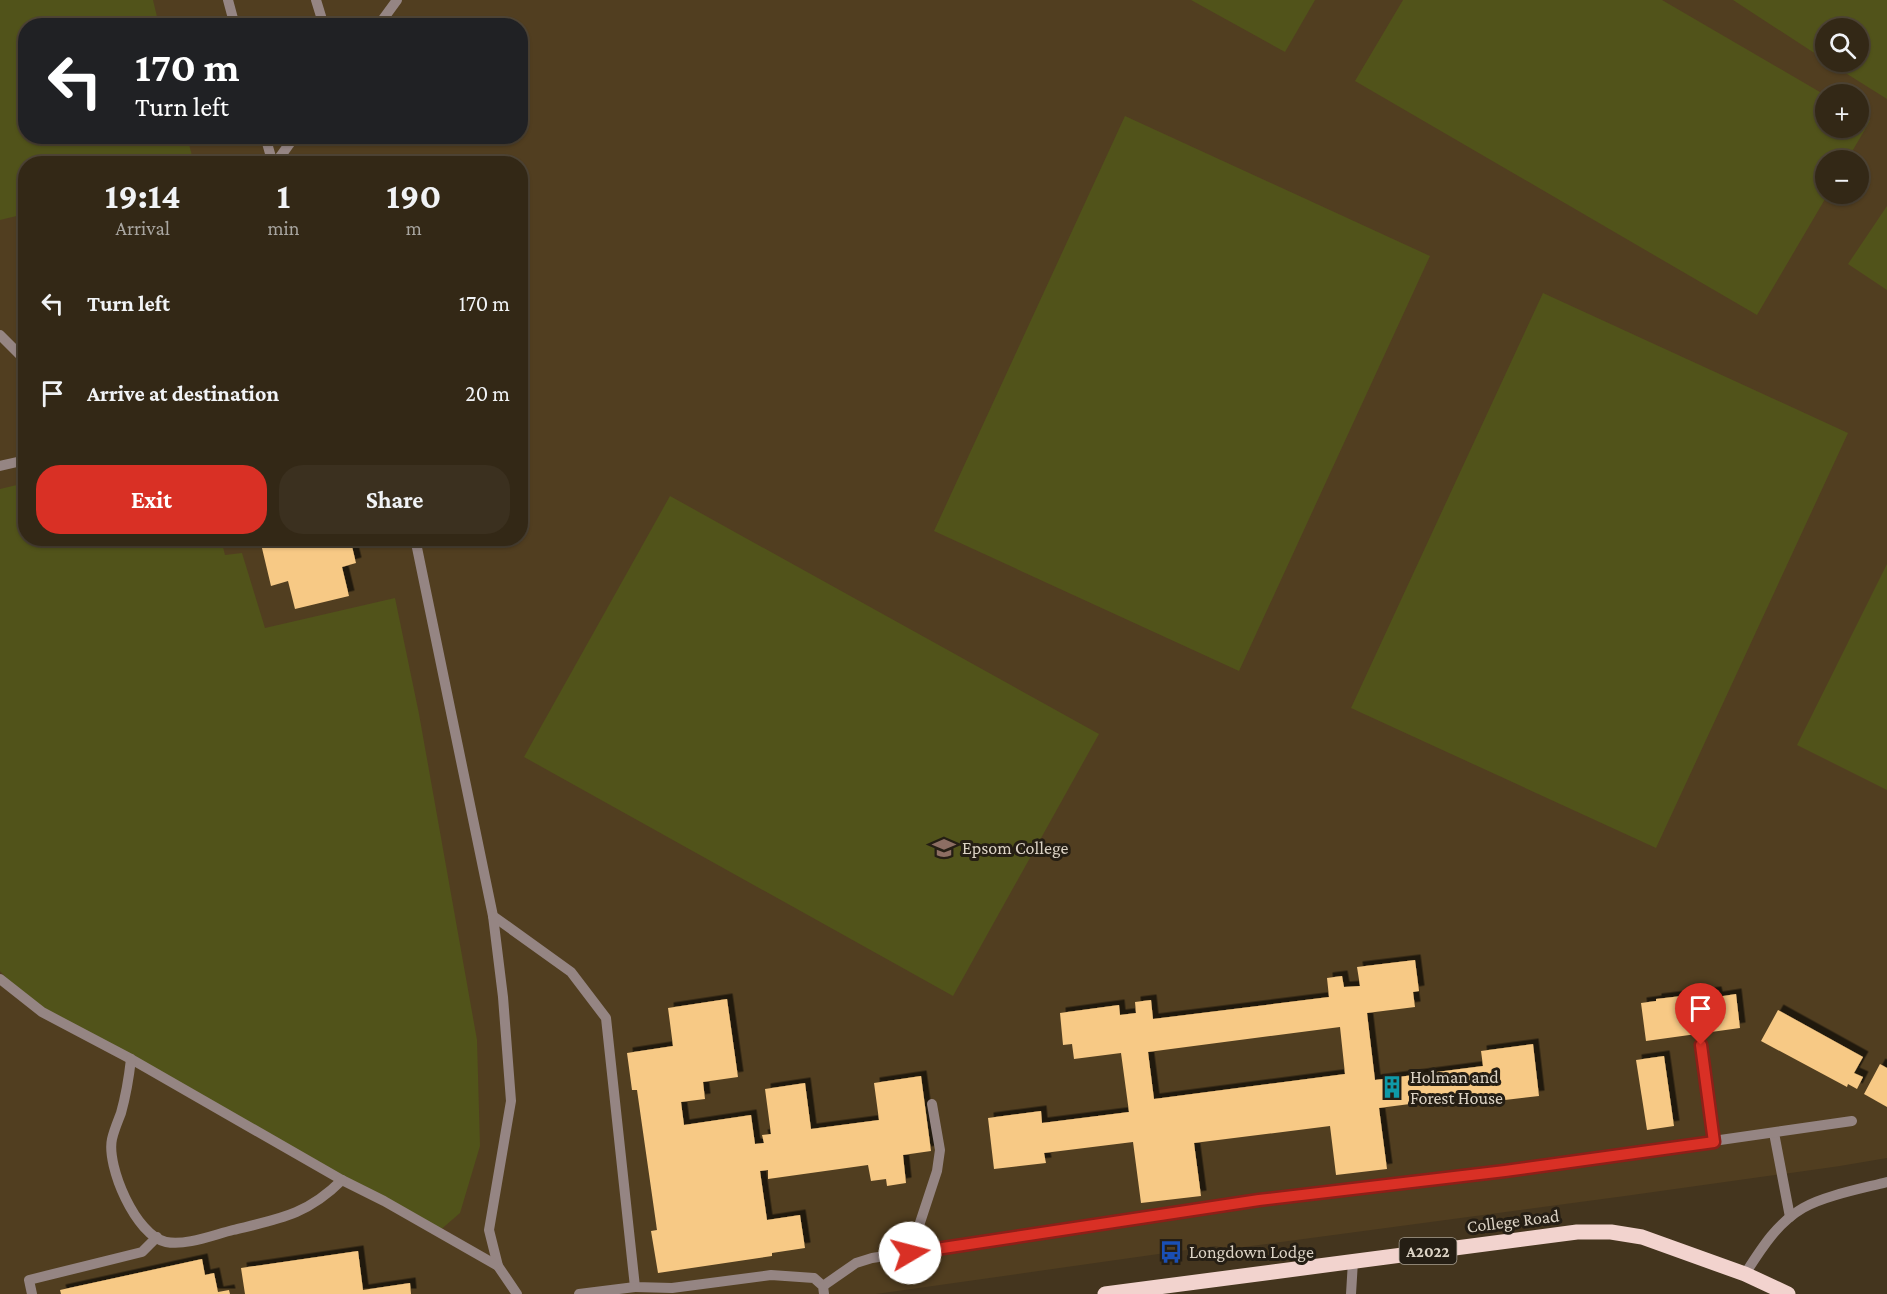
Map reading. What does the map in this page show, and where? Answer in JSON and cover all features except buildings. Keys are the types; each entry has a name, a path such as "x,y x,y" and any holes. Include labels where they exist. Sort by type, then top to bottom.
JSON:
{"main road":[{"name":"College Road","path":"1106,1294 1577,1232 1611,1232 1642,1237 1745,1274"},
{"name":"A2022","path":"1745,1274 1788,1294"}],"street":[{"path":"228,0 233,18"},
{"path":"316,0 322,18"},
{"path":"384,18 397,0"},
{"path":"0,335 18,353"},
{"path":"0,466 18,462"},
{"path":"417,546 493,916 503,997 511,1101 489,1230 498,1266 517,1294"},
{"path":"493,916 571,972 606,1018 636,1287"},
{"path":"0,979 42,1012 131,1059 498,1266"},
{"path":"1701,1045 1714,1142"},
{"path":"131,1059 127,1090 111,1140 112,1162 121,1188 140,1223 165,1242 183,1242 284,1218 322,1199 342,1180"},
{"path":"910,1253 937,1171 940,1150 932,1104"},
{"path":"579,1294 636,1287 672,1288 771,1275 814,1278 824,1290 856,1263 872,1258 1290,1196 1505,1171 1852,1121"},
{"path":"1773,1133 1790,1217"},
{"path":"1745,1274 1767,1240 1790,1217 1804,1207 1850,1191 1887,1182"},
{"path":"32,1294 29,1280 142,1252 157,1237"},
{"path":"1351,1294 1353,1261"}],"shaded area":[{"name":"Epsom College","path":"0,0 1887,0 1887,1158 1229,1249 1215,1246 876,1294 0,1294"},
{"path":"0,0 153,0 157,18 18,18 18,144 189,144 192,156 18,156 18,216 0,220"},
{"path":"1191,0 1315,0 1285,52"},
{"path":"1403,0 1662,0 1815,89 1815,138 1860,138 1853,150 1815,150 1815,204 1822,204 1757,315 1355,81"},
{"path":"1733,0 1887,0 1887,99 1869,88 1869,84 1863,84 1844,72 1869,72 1869,18 1815,18 1815,53"},
{"path":"1125,116 1430,256 1239,671 934,531"},
{"path":"1887,206 1887,290 1848,264"},
{"path":"1543,293 1848,433 1656,848 1351,708"},
{"path":"18,485 18,546 223,546 225,555 242,553 265,628 395,598 419,714 477,1040 480,1146 460,1213 438,1232 29,1003 0,971 0,489"},
{"path":"670,496 1099,734 953,996 524,757"},
{"path":"1887,564 1887,790 1797,745"}],"place":[{"name":"Epsom College","path":"944,848"},
{"name":"Holman and Forest House","path":"1392,1087"},
{"name":"Longdown Lodge","path":"1171,1252"}],"route":[{"path":"910,1253 1259,1200 1505,1171 1714,1142 1701,1045"}]}
